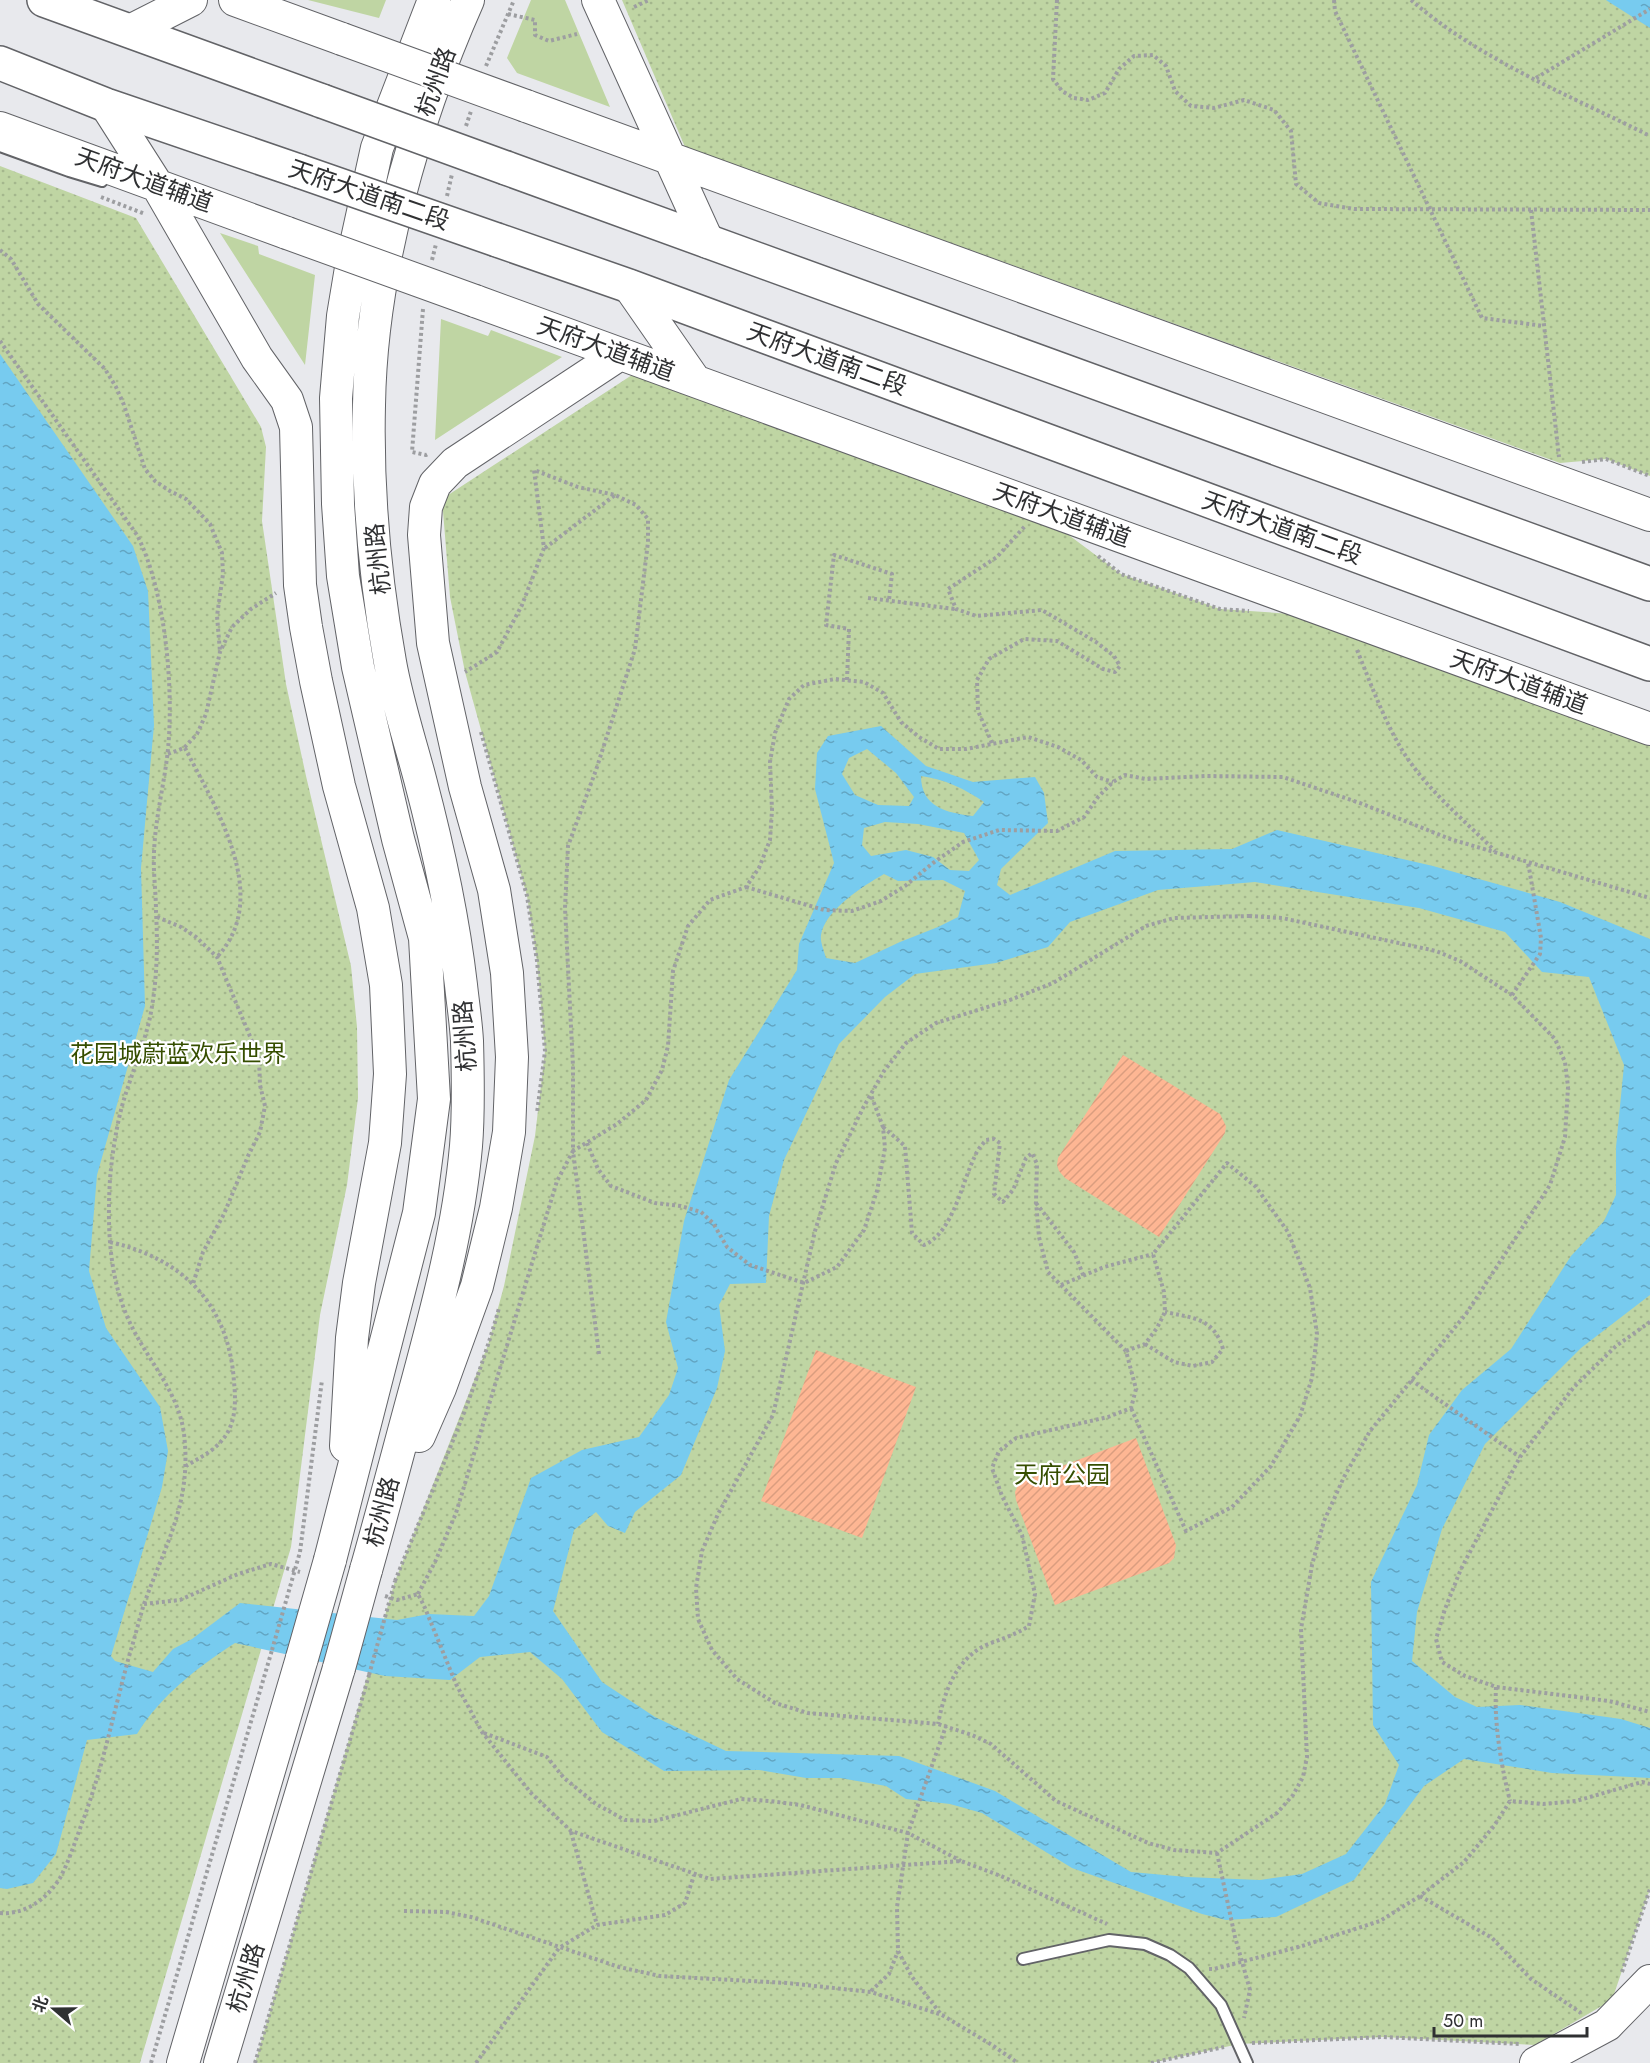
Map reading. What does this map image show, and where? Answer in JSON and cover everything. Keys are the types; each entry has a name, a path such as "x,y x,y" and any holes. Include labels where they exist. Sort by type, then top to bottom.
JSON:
{"highway":[{"path":"44,0 1650,585"},
{"name":"天府大道南二段","path":"0,63 106,105 629,286 1650,664"}],"main road":[{"path":"130,31 191,0"},
{"path":"235,0 1650,515"},
{"name":"杭州路","path":"183,2063 302,1658 318,1567 341,1520 419,1214 434,1099 425,938 398,839 358,667 343,576 338,504 336,398 352,262 378,148 434,0"},
{"name":"杭州路","path":"220,2063 354,1672 379,1524 435,1314 456,1217 466,1144 467,1037 456,941 436,837 390,665 378,576 371,486 369,404 375,328 383,274 410,158 439,73 468,0"},
{"path":"598,0 708,242"},
{"path":"106,105 157,185 257,358 287,400 296,427 300,585 316,681 337,776 373,908 387,996 390,1074 385,1143 359,1283 352,1338 341,1520"},
{"name":"天府大道辅道","path":"0,128 1650,729"},
{"path":"629,286 695,381"},
{"path":"379,1524 440,1388 474,1297 496,1208 509,1132 512,1057 507,973 494,890 465,787 433,643 424,535 426,507 435,484 455,463 620,354"},
{"path":"1529,2054 1607,2025 1635,1979"}],"lane":[{"path":"0,146 102,181 157,185"},
{"path":"1023,1959 1109,1941 1145,1944 1170,1955 1189,1968 1221,2005 1247,2063"}],"path":[{"path":"634,6 649,0"},
{"path":"1057,0 1053,78 1062,91 1074,98 1088,100 1105,93 1119,69 1134,56 1153,55 1166,66 1175,91 1191,106 1214,108 1244,100 1274,110 1291,131 1296,184 1319,203 1354,209 1650,210"},
{"path":"1334,0 1335,11 1482,318 1544,326"},
{"path":"1411,0 1431,17 1483,50 1650,136"},
{"path":"1536,78 1650,9"},
{"path":"508,14 535,21 535,35 549,41 577,34"},
{"path":"1531,210 1560,464"},
{"path":"0,250 11,259 38,303 97,359 111,378 124,405 145,469 155,481 186,499 210,524 222,553 223,574 218,616 220,652"},
{"path":"0,341 136,535 143,548 160,604 170,711 168,755 154,852 157,916 155,983 148,1023 121,1108 110,1174 110,1242 112,1268 119,1298 131,1326 152,1365 168,1386 180,1414 186,1466 181,1507 168,1547 144,1604 109,1740 91,1800 69,1859 58,1881 41,1900 26,1910 0,1913"},
{"path":"463,662 465,672 496,652 522,605 544,548 534,470 578,487 615,495 636,505 648,519 648,542 635,649 596,770 568,846 565,908 573,1066 573,1151 599,1354"},
{"path":"544,548 615,495"},
{"path":"956,609 948,589 997,557 1032,519"},
{"path":"847,680 849,629 826,625 834,555 892,574 889,600"},
{"path":"1096,555 1121,574 1187,598 1220,609 1251,611"},
{"path":"168,755 184,748 197,734 206,714 220,652 232,627 251,609 273,594 300,585"},
{"path":"868,598 956,609 976,616 1042,610 1096,642 1114,656 1120,666 1115,672 1102,669 1057,641 1024,639 989,659 977,680 978,711 992,743"},
{"path":"1356,646 1380,707 1403,751 1434,792 1496,851"},
{"path":"746,887 759,868 770,840 772,810 770,762 775,733 789,699 804,685 835,679 864,682 883,693 901,722 918,737 939,749 966,749 1028,737 1058,747 1081,760 1097,777 1113,782"},
{"path":"480,728 527,896 537,961 545,1051 537,1115"},
{"path":"184,748 214,807 238,863 241,888 236,928 229,944 217,957"},
{"path":"370,1581 397,1600 418,1594 435,1562 456,1513 557,1181 573,1151 617,1124 645,1100 662,1070 668,1046 673,971 687,926 710,900 746,887 824,910 852,911 880,901 905,886 963,842 999,830 1057,831 1084,817 1098,797 1113,782 1125,775 1146,779 1196,776 1283,777 1360,803 1450,839 1650,898"},
{"path":"1512,995 1540,954 1541,938 1528,862"},
{"path":"157,916 196,937 217,957 259,1058 260,1085 265,1107 260,1132 224,1214 203,1252 193,1284"},
{"path":"1249,916 1282,918 1436,951 1461,961 1512,995 1555,1039 1565,1062 1568,1087 1565,1137 1550,1185 1466,1314 1370,1431 1344,1477 1324,1521 1312,1565 1301,1629 1307,1757 1303,1777 1293,1795 1277,1813 1217,1853 1174,1850 1148,1843 1056,1801 991,1744 938,1724 807,1713 775,1703 737,1679 712,1650 698,1619 696,1588 702,1551 718,1514 773,1415 815,1231 836,1163 884,1071 906,1043 936,1023 1010,1000 1053,983 1146,926 1174,918 1249,916"},
{"path":"586,1143 598,1169 611,1186 655,1203 681,1206 701,1212 713,1223 727,1247 750,1265 774,1275 804,1283 837,1267 864,1230 877,1191 885,1148 883,1127 871,1095"},
{"path":"883,1127 905,1146 912,1233 924,1245 935,1241 957,1204 975,1154 986,1140 994,1139 1000,1143 994,1194 1003,1202 1013,1190 1026,1158 1032,1153 1037,1164 1036,1202 1039,1237 1048,1272 1126,1351 1136,1389 1131,1408 1186,1531 1232,1507 1270,1466 1300,1416 1312,1378 1317,1334 1310,1288 1288,1232 1256,1187 1227,1163 1153,1254 1104,1267 1061,1285"},
{"path":"1036,1202 1074,1252 1084,1277"},
{"path":"110,1242 155,1256 174,1268 193,1284 215,1311 225,1337 233,1368 236,1398 232,1420 225,1437 216,1448 186,1466"},
{"path":"1126,1351 1145,1344 1165,1312 1164,1292 1153,1254"},
{"path":"255,2063 354,1672 395,1581 466,1406 488,1346 499,1306"},
{"path":"1145,1344 1174,1362 1193,1366 1212,1362 1223,1349 1219,1335 1201,1319 1165,1312"},
{"path":"1650,1322 1616,1346 1574,1387 1520,1457 1461,1569 1445,1609 1437,1640 1442,1662 1465,1676 1496,1687 1609,1701 1650,1712"},
{"path":"1411,1380 1520,1457"},
{"path":"938,1724 943,1698 954,1675 968,1656 984,1646 1016,1634 1029,1626 1035,1594 1022,1535 1002,1496 992,1468 999,1451 1016,1438 1108,1417 1131,1408"},
{"path":"151,2063 300,1552"},
{"path":"144,1604 180,1600 238,1574 271,1564 318,1567"},
{"path":"418,1594 456,1684 482,1732 531,1793 571,1831 710,1879 961,1861"},
{"path":"1189,1968 1215,1970 1380,1921 1420,1896 1464,1862 1494,1826 1510,1801 1503,1773 1496,1687"},
{"path":"871,1992 889,1974 898,1951 897,1907 908,1833 946,1726"},
{"path":"482,1732 547,1757 564,1778 596,1804 625,1820 654,1821 741,1799 800,1805 908,1833 961,1861 1001,1876 1107,1925"},
{"path":"1510,1801 1543,1804 1576,1801 1642,1782 1650,1784"},
{"path":"571,1831 597,1924"},
{"path":"1217,1853 1234,1937 1250,1990 1239,2044"},
{"path":"476,2063 559,1948 597,1924 664,1915 685,1903 694,1875"},
{"path":"1635,1979 1650,1889"},
{"path":"1420,1896 1492,1938 1531,1979 1585,2016 1575,2022"},
{"path":"404,1911 446,1912 471,1917 619,1967 660,1976 787,1983 871,1992 942,2015 1018,2063"},
{"path":"898,1951 912,1977 942,2015"},
{"path":"1151,2063 1239,2044 1383,2037 1529,2054"}],"green space":[{"path":"308,0 386,0 379,18"},
{"path":"531,0 565,0 610,107 517,73 507,58"},
{"path":"622,0 1650,0 1650,476 1606,459 1560,463 685,147"},
{"name":"花园城蔚蓝欢乐世界","path":"0,166 136,218 261,427 266,447 262,521 286,684 351,966 357,1027 358,1098 347,1185 320,1315 291,1547 140,2063 0,2063"},
{"path":"220,233 258,246 259,254 315,275 305,365"},
{"path":"441,319 488,336 491,330 562,357 435,440"},
{"name":"天府公园","path":"632,375 1062,530 1121,574 1220,609 1292,614 1650,743 1650,1889 1612,2000 1535,2045 1383,2037 1239,2044 1151,2063 255,2063 395,1581 488,1345 504,1286 535,1136 545,1051 537,961 527,896 465,672 450,597 442,499"}],"water":[{"path":"1606,0 1650,0 1650,28 1609,2"},
{"path":"0,354 133,546 148,591 154,725 141,868 145,1006 97,1175 89,1271 106,1328 160,1407 168,1451 162,1487 111,1656 115,1661 153,1672 173,1649 192,1639 240,1603 397,1620 429,1614 474,1616 489,1596 531,1478 582,1450 639,1437 669,1395 678,1368 666,1322 684,1221 729,1080 797,970 799,944 834,863 815,789 817,753 828,736 881,726 926,766 973,782 1035,777 1044,793 1048,823 1001,869 997,885 1010,895 1115,851 1232,849 1277,830 1433,866 1560,902 1650,939 1650,1295 1581,1348 1485,1444 1442,1529 1417,1612 1412,1661 1455,1697 1477,1707 1520,1705 1621,1719 1650,1728 1650,1778 1552,1773 1464,1759 1424,1786 1354,1880 1276,1917 1226,1920 1202,1914 1072,1868 982,1813 950,1804 906,1799 886,1786 840,1778 806,1778 759,1770 664,1771 602,1732 562,1679 530,1652 480,1657 450,1680 385,1676 235,1643 207,1662 168,1695 137,1734 87,1740 56,1854 33,1883 7,1889 0,1888","holes":["867,749 896,773 914,797 909,806 878,805 855,795 842,774 849,758","921,776 946,782 984,802 973,816 954,813 931,801 925,795","885,822 918,824 964,833 979,860 969,871 950,870 933,857 906,850 871,856 862,845 864,828","884,874 898,881 943,880 965,891 958,917 938,927 855,963 826,958 821,938 824,926 837,908","1255,882 1419,908 1505,932 1542,972 1589,977 1624,1065 1616,1147 1616,1195 1604,1221 1571,1256 1511,1349 1462,1390 1429,1435 1417,1485 1371,1582 1373,1725 1399,1765 1385,1804 1346,1854 1302,1874 1260,1880 1131,1872 995,1791 899,1756 726,1751 655,1717 602,1682 553,1611 574,1530 596,1512 608,1526 625,1533 635,1512 681,1475 717,1388 725,1351 719,1305 730,1284 766,1283 769,1216 784,1160 839,1044 885,997 915,974 996,963 1048,947 1070,922 1158,890"]}],"building":[{"path":"1123,1055 1220,1114 1226,1126 1225,1133 1159,1237 1065,1178 1057,1165 1058,1158"},
{"path":"816,1350 916,1387 862,1538 761,1501"},
{"path":"1136,1438 1176,1545 1174,1558 1169,1563 1055,1605 1016,1500 1015,1492 1018,1485 1022,1481"}]}
